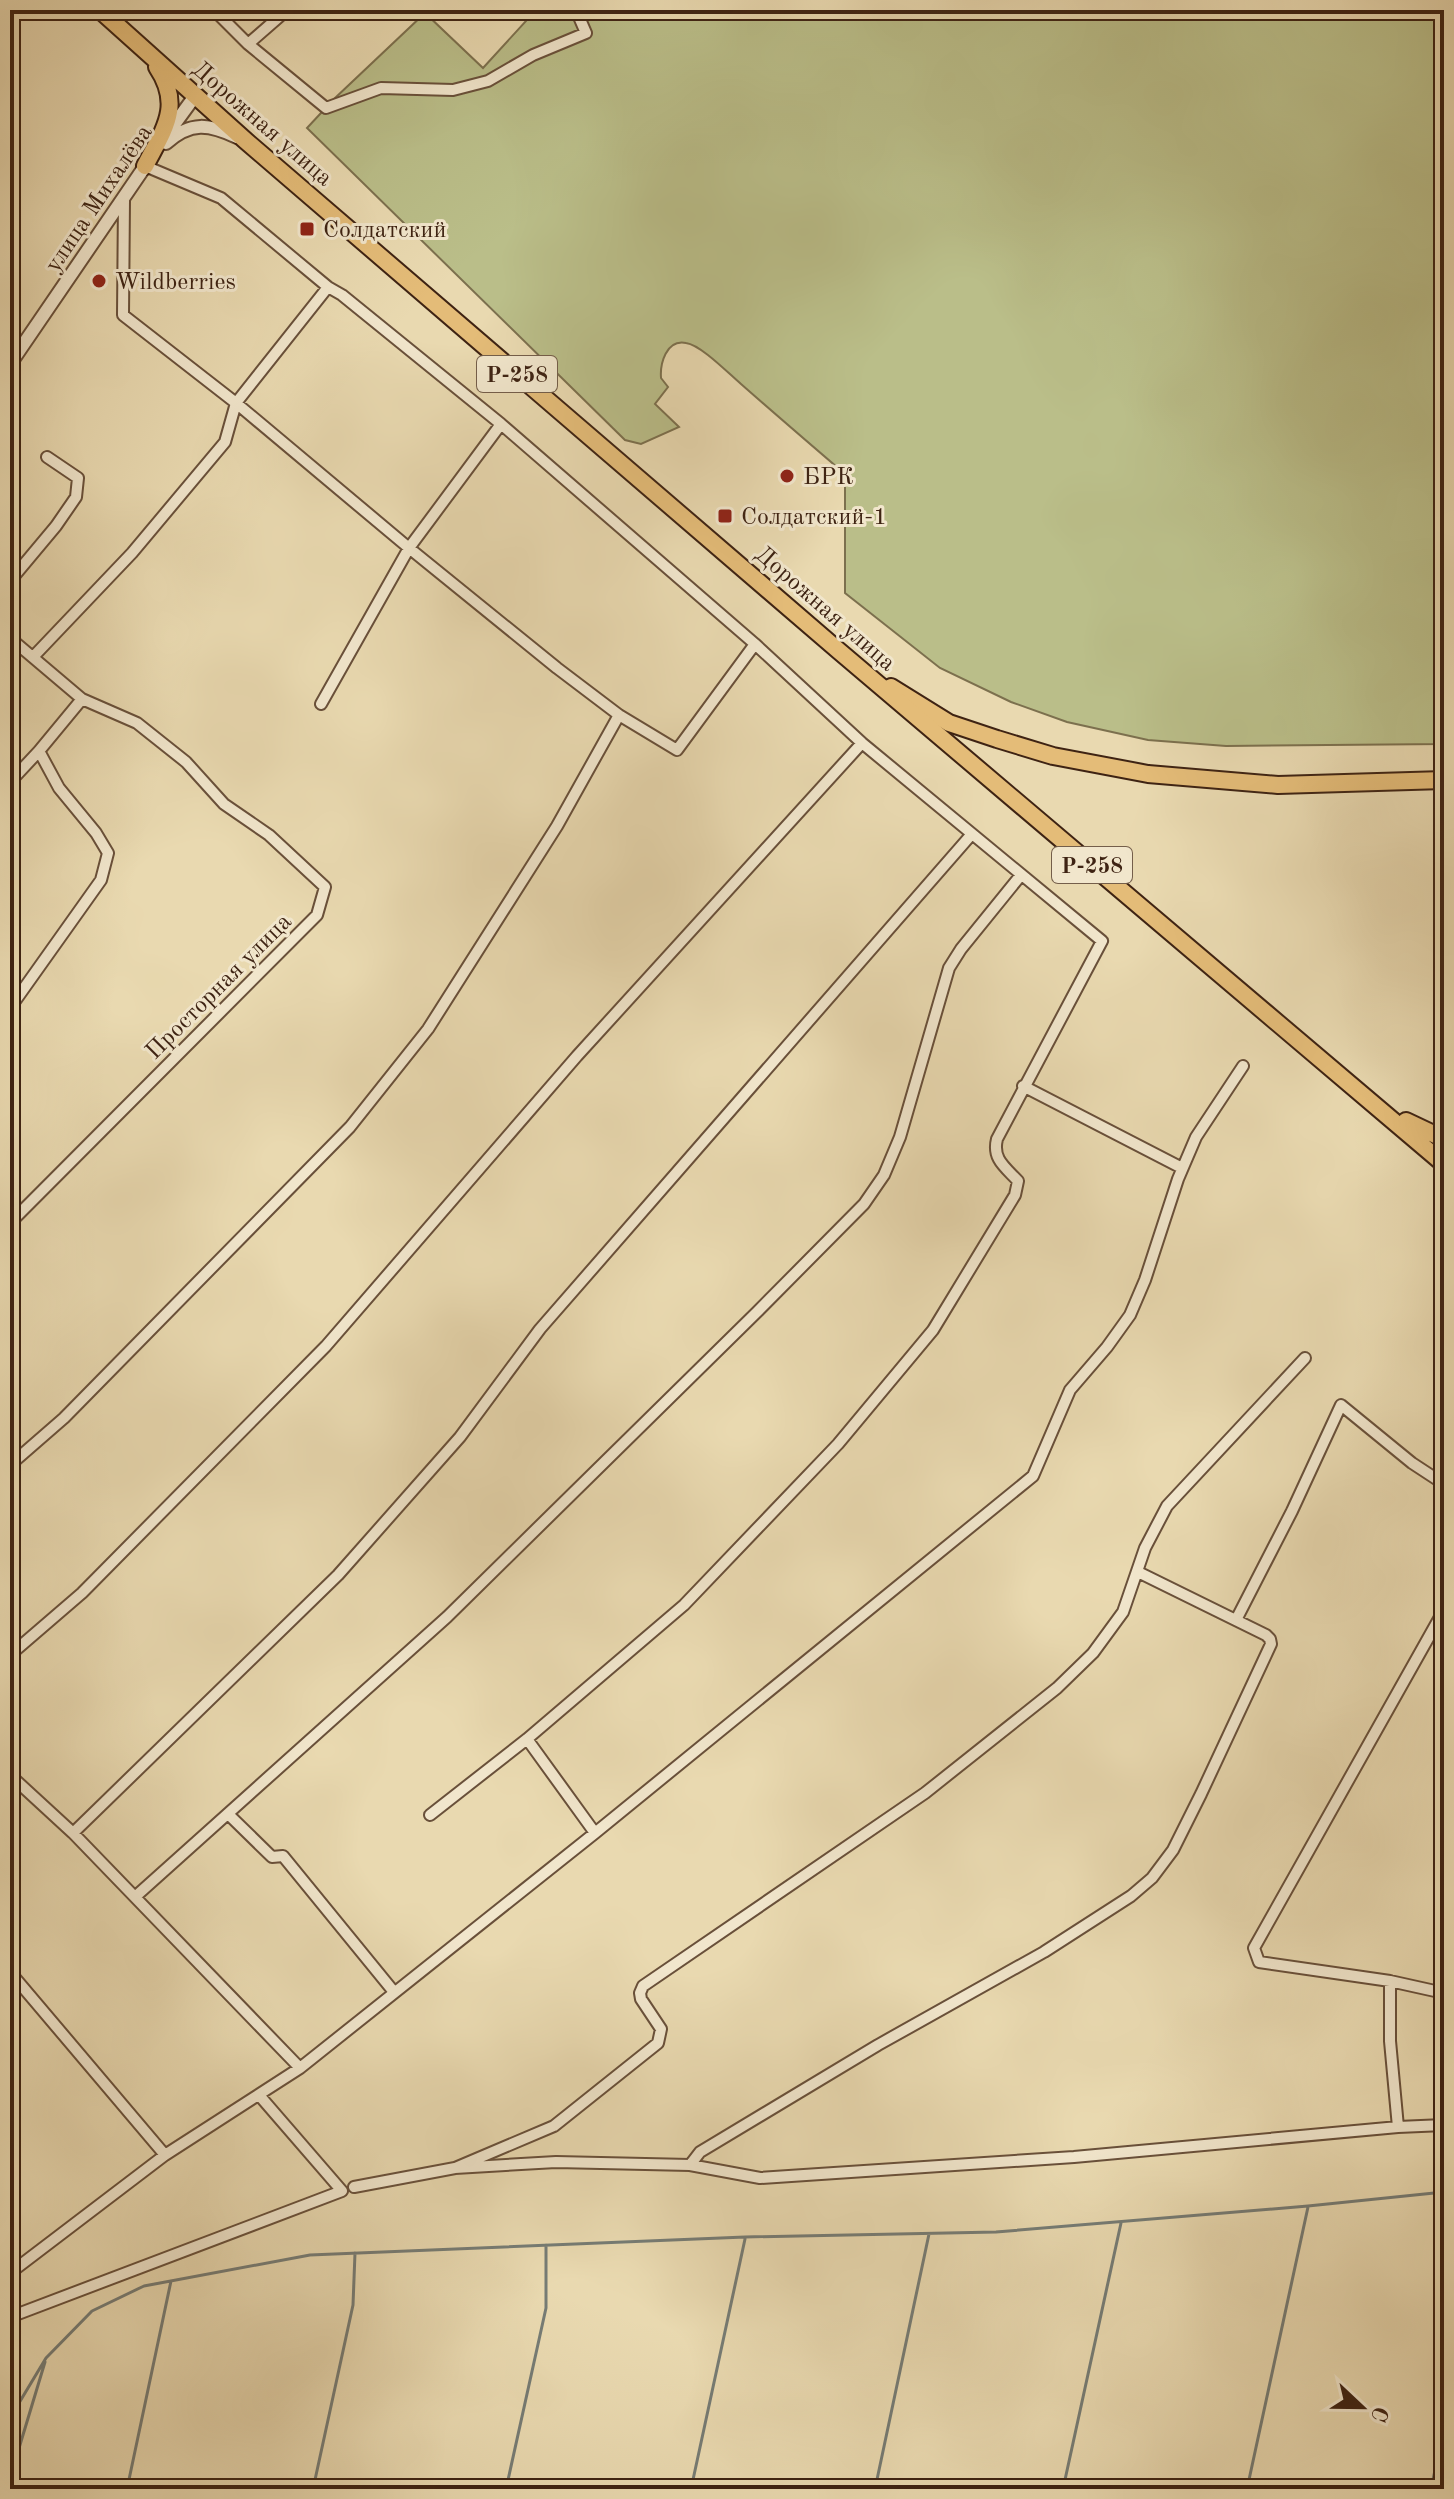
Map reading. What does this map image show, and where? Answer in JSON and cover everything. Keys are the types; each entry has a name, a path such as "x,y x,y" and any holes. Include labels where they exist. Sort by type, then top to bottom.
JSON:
{"main road":[{"name":"Дорожная улица","path":"100,10 246,141 839,651 1346,1079"},
{"path":"145,166 169,118 171,102 160,72 147,53"},
{"path":"839,651 912,702 949,723 1053,756 1148,774 1278,785 1444,780"},
{"path":"1346,1079 1444,1164"},
{"name":"Р-258","path":"1346,1079 1407,1122 1444,1139"}],"street":[{"path":"214,10 248,44 326,108 381,88 453,90 488,81 533,55 586,33 576,10"},
{"path":"248,44 287,10"},
{"name":"улица Михалёва","path":"10,364 195,96"},
{"path":"246,141 214,128 198,126 183,130 169,140 145,166 221,198 328,287 342,295 501,424 755,644 862,743 1102,941 997,1139 996,1158 1018,1181 1018,1187 933,1330 838,1444 684,1605 527,1739 430,1815"},
{"path":"124,200 123,315 236,403 409,548 619,715 677,750 755,644"},
{"path":"33,657 132,553 225,442 236,403 328,287"},
{"path":"321,704 409,548 501,424"},
{"path":"10,581 76,497 78,478 47,457"},
{"name":"Просторная улица","path":"10,638 82,699 137,723 150,733 186,762 224,804 269,835 325,887 317,915 10,1223"},
{"path":"10,782 82,699"},
{"path":"10,1465 64,1418 350,1127 428,1029 557,826 619,715"},
{"path":"10,1655 82,1593 326,1346 577,1056 862,743"},
{"path":"10,1008 101,880 108,853 96,833 59,788 39,751"},
{"path":"73,1833 338,1575 460,1437 540,1329 971,835"},
{"path":"136,1896 447,1617 864,1204 884,1175 900,1137 949,968 1021,875"},
{"path":"10,2273 165,2155 300,2068 595,1833 1033,1476 1070,1390 1130,1315 1196,1137 1243,1066"},
{"path":"1023,1086 1182,1168"},
{"path":"455,2168 554,2126 658,2043 661,2029 641,1999 643,1986 925,1793 1057,1688 1093,1653 1123,1612 1145,1548 1167,1506 1305,1358"},
{"path":"1236,1620 1292,1511 1341,1405 1412,1463 1444,1484"},
{"path":"690,2165 700,2152 1044,1952 1131,1896 1152,1878 1173,1850 1271,1644 1266,1635 1138,1572"},
{"path":"1444,1610 1254,1948 1259,1962 1390,1981 1444,1993"},
{"path":"527,1739 595,1833"},
{"path":"10,1775 136,1896 300,2068"},
{"path":"228,1814 272,1857 283,1856 394,1992"},
{"path":"10,1972 165,2155"},
{"path":"1390,1981 1390,2041 1398,2127"},
{"path":"10,2317 342,2191 259,2095"},
{"path":"354,2187 455,2168 556,2162 690,2165 760,2178 1074,2157 1444,2125"}],"green space":[{"path":"536,10 1444,10 1444,744 1226,746 1148,740 1067,722 1011,702 940,668 845,593 845,474 714,360 692,345 679,343 669,349 661,378 668,387 655,404 679,427 641,444 625,440 307,128 425,13 483,68"}],"waterway":[{"path":"10,2418 46,2358 92,2311 144,2286 310,2255 745,2237 996,2232 1444,2192"},
{"path":"1247,2489 1308,2207"},
{"path":"1063,2489 1121,2223"},
{"path":"875,2489 929,2234"},
{"path":"691,2489 745,2239"},
{"path":"506,2489 546,2308 546,2245"},
{"path":"313,2489 353,2305 355,2253"},
{"path":"127,2489 171,2281"},
{"path":"10,2478 45,2362"},
{"path":"1431,2489 1444,2428"}],"place":[{"name":"Солдатский","path":"307,229"},
{"name":"Wildberries","path":"99,281"},
{"name":"БРК","path":"787,476"},
{"name":"Солдатский-1","path":"725,516"}]}
